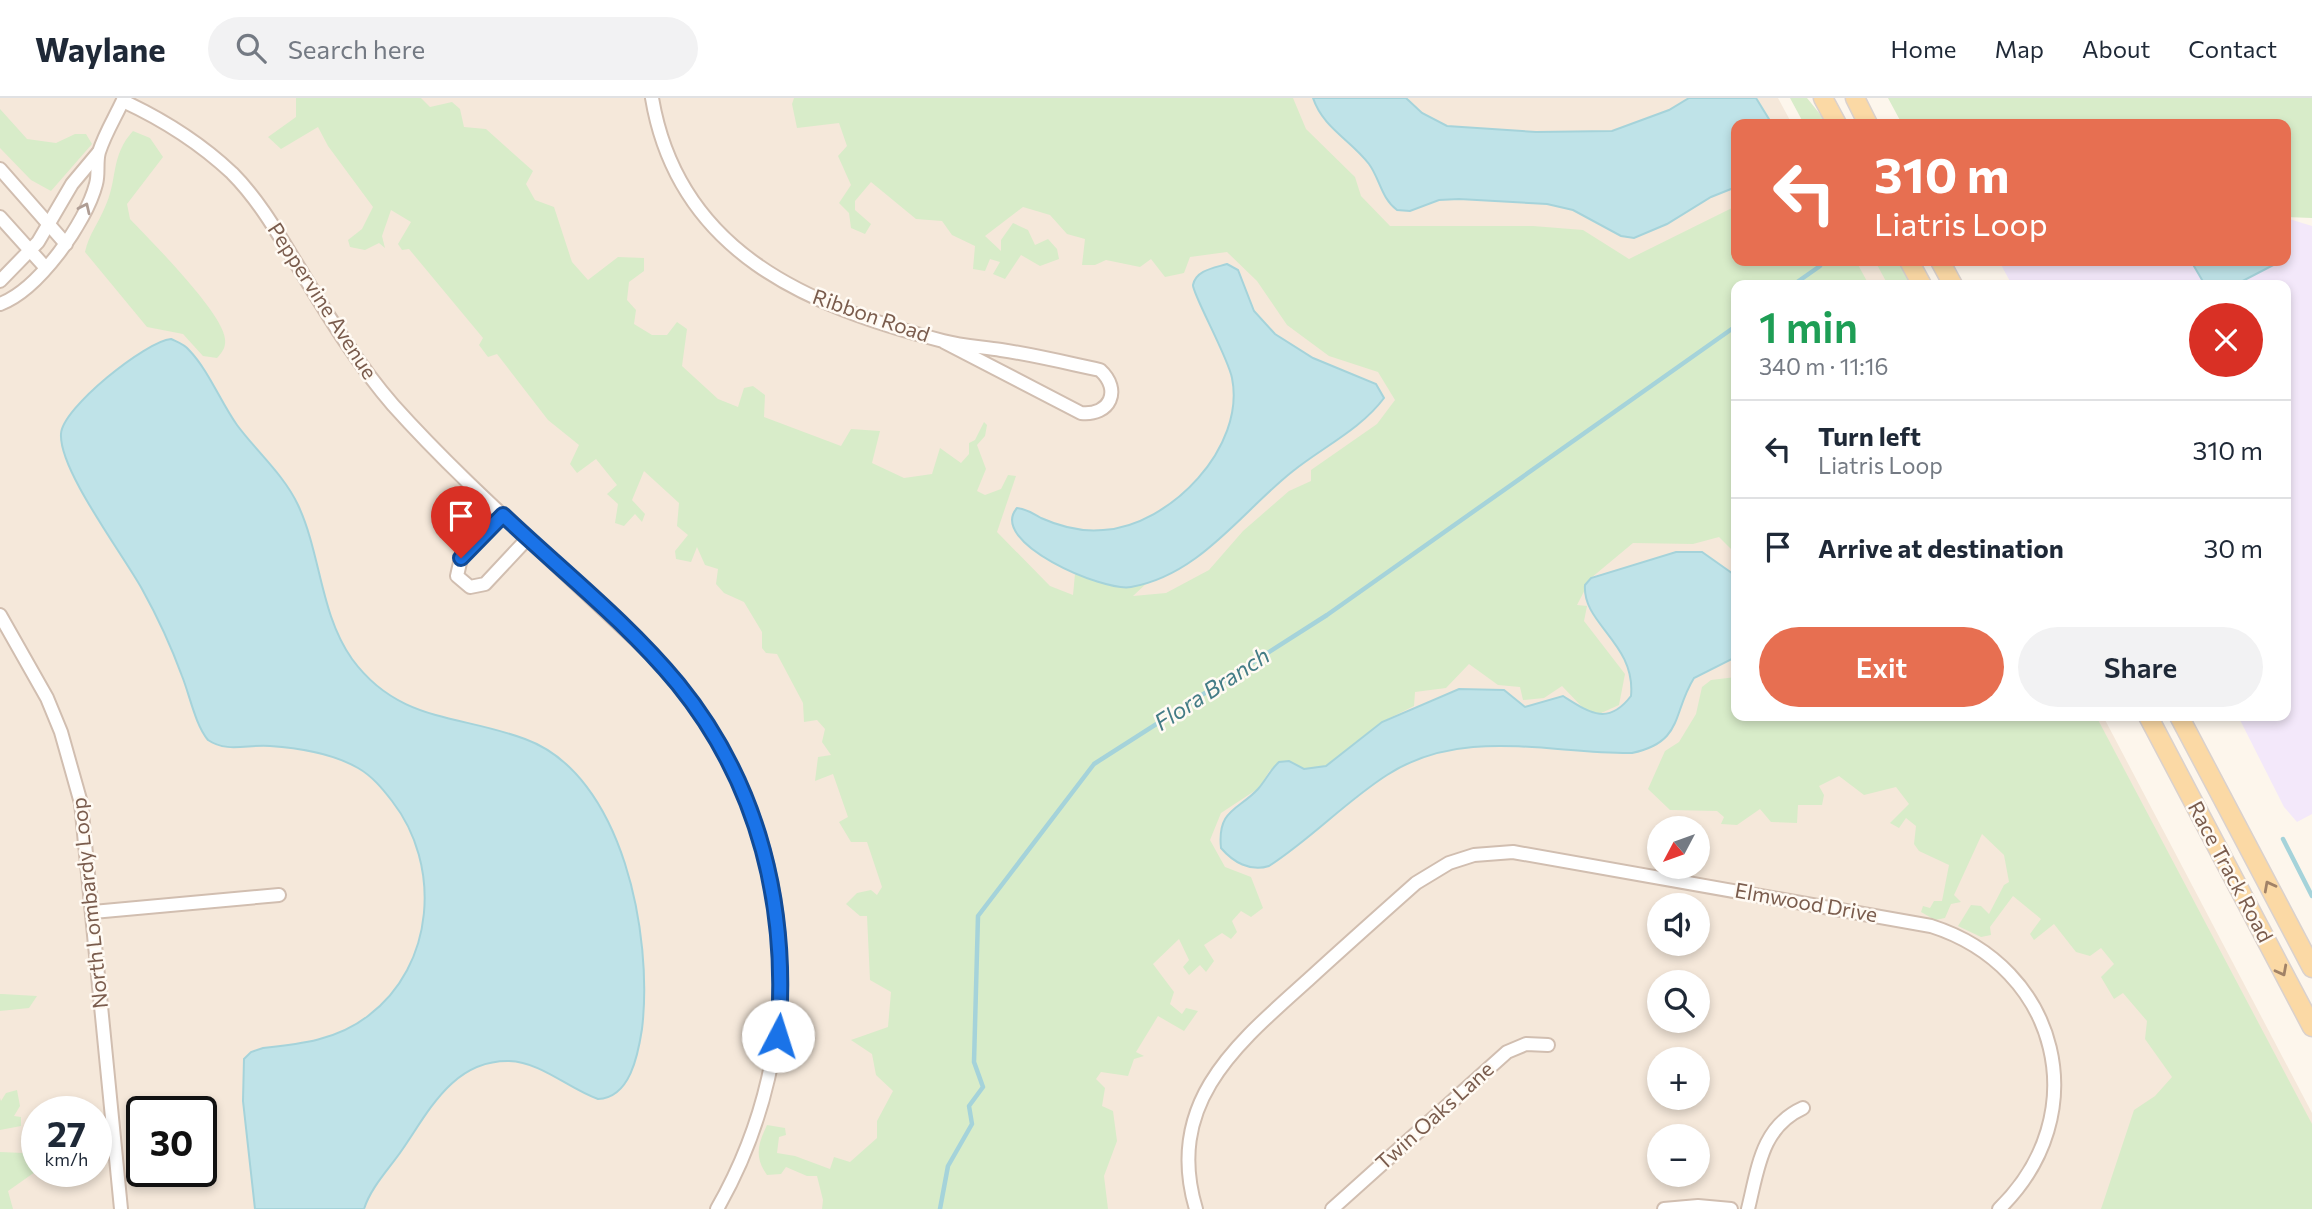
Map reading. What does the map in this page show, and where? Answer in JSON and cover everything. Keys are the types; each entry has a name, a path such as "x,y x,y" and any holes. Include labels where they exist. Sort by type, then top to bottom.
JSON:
{"main road":[{"path":"1824,98 1834,119"},
{"path":"1855,98 1866,119"},
{"name":"Race Track Road","path":"2151,721 2312,1027"},
{"name":"Race Track Road","path":"2182,721 2312,968"},
{"path":"2189,792 2227,806"}],"street":[{"name":"Ribbon Road","path":"652,98 668,157 681,184 713,229 755,265 817,300 944,342 1101,370 1109,378 1113,396 1107,407 1098,412 1081,413 944,342"},
{"path":"0,281 34,247 72,184 98,153 124,100"},
{"name":"Peppervine Avenue","path":"124,100 183,132 234,176 258,203 362,367 393,405 503,515 651,654 702,716 734,772 763,846 778,916 781,956 778,1036 760,1114 746,1152 717,1209"},
{"path":"0,304 12,300 65,244 96,184 98,153"},
{"path":"0,169 65,244"},
{"path":"0,217 50,262"},
{"path":"503,515 457,565 457,576 463,584 470,587 485,584 528,538"},
{"name":"North Lombardy Loop","path":"0,615 47,698 72,767 87,839 121,1209"},
{"name":"Elmwood Drive","path":"1196,1209 1189,1172 1194,1124 1211,1080 1238,1043 1426,875 1449,863 1500,852 1573,861 1931,926 1966,940 1990,956 2016,980 2041,1021 2049,1043 2055,1086 2052,1118 2043,1149 2024,1182 1999,1209"},
{"path":"93,912 279,895"},
{"name":"Twin Oaks Lane","path":"1332,1209 1507,1052 1526,1044 1548,1045"},
{"path":"1748,1209 1764,1144 1784,1119 1803,1108"},
{"path":"1664,1209 1698,1206 1731,1209"}],"shaded area":[{"path":"0,98 1778,98 1789,119 1731,119 1731,266 1889,266 1896,280 1731,280 1731,721 2106,721 2312,1113 2312,1209 0,1209"},
{"path":"2291,220 2312,226 2312,814 2297,822 2284,807 2241,721 2291,721 2291,280 2009,280 2002,266 2291,266"}],"green space":[{"path":"296,98 421,98 430,107 452,102 460,109 464,127 486,129 533,171 526,184 535,200 554,207 572,262 588,280 618,257 644,258 644,271 629,282 627,300 636,310 634,324 652,335 667,335 677,322 687,329 682,366 718,399 738,407 744,388 753,386 765,395 764,417 841,446 851,429 880,431 872,463 904,478 932,474 940,448 961,463 969,454 969,443 975,440 984,422 987,425 985,436 977,445 986,469 977,491 985,495 1001,489 1008,475 1016,476 997,532 1050,586 1073,595 1075,574 1120,585 1149,581 1133,596 1166,593 1209,570 1243,531 1289,491 1311,481 1311,470 1377,424 1395,400 1378,372 1329,356 1287,325 1257,281 1227,252 1190,257 1184,273 1165,277 1151,259 1140,267 1106,260 1095,265 1082,265 1085,239 1067,234 1050,215 1023,207 985,236 1001,251 1001,240 1013,223 1028,230 1035,245 1048,239 1057,249 1059,259 1040,266 1021,255 1005,279 993,274 1000,262 990,259 985,271 973,269 975,246 952,235 942,221 916,219 871,182 855,201 855,210 871,224 865,234 851,228 849,213 839,203 851,185 838,156 847,146 839,123 797,128 792,104 794,98 1293,98 1306,129 1355,177 1361,196 1390,226 1533,226 1583,230 1629,259 1731,208 1731,266 1859,266 1866,280 1731,280 1731,549 1719,537 1693,544 1633,543 1591,578 1577,605 1587,606 1584,621 1625,674 1619,705 1599,714 1584,709 1562,686 1544,698 1523,700 1520,687 1498,685 1469,664 1446,688 1415,692 1414,706 1382,722 1326,766 1304,769 1295,766 1270,770 1259,788 1221,813 1210,840 1225,867 1251,877 1263,908 1251,917 1241,911 1232,921 1237,932 1231,939 1222,933 1204,945 1214,961 1206,972 1200,965 1189,975 1183,967 1189,960 1179,939 1153,964 1174,992 1170,1004 1182,1014 1186,1008 1198,1011 1184,1031 1158,1016 1136,1052 1144,1056 1134,1059 1128,1076 1101,1072 1096,1079 1105,1088 1102,1106 1113,1111 1117,1141 1104,1176 1108,1209 822,1209 823,1200 817,1176 807,1176 786,1167 781,1174 767,1175 760,1162 759,1150 767,1125 785,1128 786,1135 779,1137 777,1153 795,1156 830,1169 834,1157 850,1162 877,1138 877,1121 893,1091 876,1075 872,1054 851,1040 888,1027 891,992 870,980 867,916 860,916 846,904 857,893 871,890 877,895 882,887 867,842 851,842 839,822 848,817 833,774 815,781 818,757 831,755 822,742 825,729 817,720 804,722 803,703 777,654 766,653 762,648 762,632 744,602 724,593 716,584 718,569 705,565 697,547 691,562 676,559 675,551 688,535 677,526 679,503 644,471 632,500 645,514 642,522 635,514 624,526 615,523 618,504 607,494 617,485 596,459 577,473 570,464 579,445 548,420 497,354 488,357 479,345 483,338 409,249 402,250 398,244 411,222 391,210 382,236 385,248 379,243 365,250 350,247 348,240 362,229 373,207 328,146 318,127 281,149 268,137 296,117"},
{"path":"1790,98 1807,98 1824,119 1801,119"},
{"path":"1888,98 2312,98 2312,218 2291,217 2291,119 1899,119"},
{"path":"0,109 27,139 56,143 75,134 86,134 92,144 51,191 31,180 0,148"},
{"path":"133,131 150,138 163,157 127,204 130,219 185,277 212,312 225,339 222,352 217,358 203,356 183,334 147,327 85,252 109,197 117,159"},
{"path":"1878,266 1902,266 1908,280 1885,280"},
{"path":"1731,678 1731,721 2099,721 2312,1124 2312,1209 2101,1209 2134,1110 2155,1096 2172,1077 2145,1039 2147,1021 2123,993 2114,999 2101,977 2114,964 2101,948 2090,956 2076,952 2054,924 2034,940 2030,934 2041,919 2013,896 1990,927 1991,935 1981,937 1958,926 1971,905 1981,906 1989,914 2004,885 2009,882 2004,855 1982,834 1954,895 1961,902 1951,904 1945,918 1935,920 1921,912 1923,906 1930,908 1934,901 1942,901 1949,865 1919,851 1914,844 1916,826 1906,818 1899,828 1890,823 1909,804 1896,787 1864,795 1839,776 1819,786 1824,795 1822,805 1798,805 1797,823 1771,822 1760,809 1737,825 1721,824 1724,817 1717,811 1670,810 1648,789 1665,751 1679,742 1696,714 1702,687 1711,680"},
{"path":"0,994 37,996 29,1008 0,1011"},
{"path":"17,1090 20,1106 14,1116 21,1117 21,1126 0,1130 0,1098 1,1101 6,1093"},
{"path":"0,1152 21,1153 21,1182 8,1191 13,1209 0,1209"}],"water":[{"path":"1313,98 1406,98 1422,113 1447,126 1536,132 1612,131 1669,110 1689,98 1756,98 1769,119 1731,119 1731,189 1711,197 1667,224 1634,238 1621,236 1573,210 1547,204 1459,199 1439,200 1410,211 1397,210 1387,200 1369,164 1330,126"},
{"path":"1227,264 1238,270 1254,311 1275,334 1313,358 1376,384 1384,398 1364,419 1274,487 1199,556 1156,580 1131,587 1117,586 1097,582 1052,562 1018,535 1012,521 1017,508 1056,524 1079,529 1103,530 1128,525 1153,514 1177,498 1198,478 1215,455 1227,430 1233,404 1232,378 1193,285 1202,273"},
{"path":"2194,266 2271,266 2245,280 2202,280"},
{"path":"171,339 185,346 196,358 237,425 292,494 306,524 333,623 352,659 370,680 389,695 410,706 525,739 559,758 587,787 608,822 625,863 636,906 642,950 642,1029 635,1062 618,1091 609,1097 598,1099 544,1071 509,1061 489,1063 472,1069 458,1078 433,1104 376,1186 364,1209 255,1209 243,1101 244,1059 251,1052 263,1048 305,1042 344,1031 368,1016 390,995 407,970 418,943 424,914 424,884 419,855 408,827 392,801 377,783 358,768 326,755 304,750 270,746 230,747 208,740 196,718 178,665 153,610 80,489 63,450 61,434 65,423 90,393 125,363 143,351"},
{"path":"1676,552 1702,552 1731,572 1731,660 1694,678 1669,734 1661,742 1632,753 1507,746 1445,751 1416,760 1387,775 1269,866 1249,867 1231,858 1221,848 1222,825 1226,818 1258,789 1279,762 1289,761 1304,769 1326,766 1382,722 1459,689 1504,690 1525,707 1563,696 1598,714 1606,714 1623,705 1631,696 1630,678 1618,648 1586,599 1585,585 1591,578"}],"waterway":[{"name":"Flora Branch","path":"1800,280 1820,266"},
{"name":"Flora Branch","path":"940,1209 948,1166 972,1124 969,1106 983,1087 974,1062 978,916 1094,764 1327,615 1731,330"},
{"path":"2283,839 2312,896"}],"route":[{"path":"461,558 503,515 651,654 702,716 719,743 750,808 771,877 781,956 778,1036"}]}
